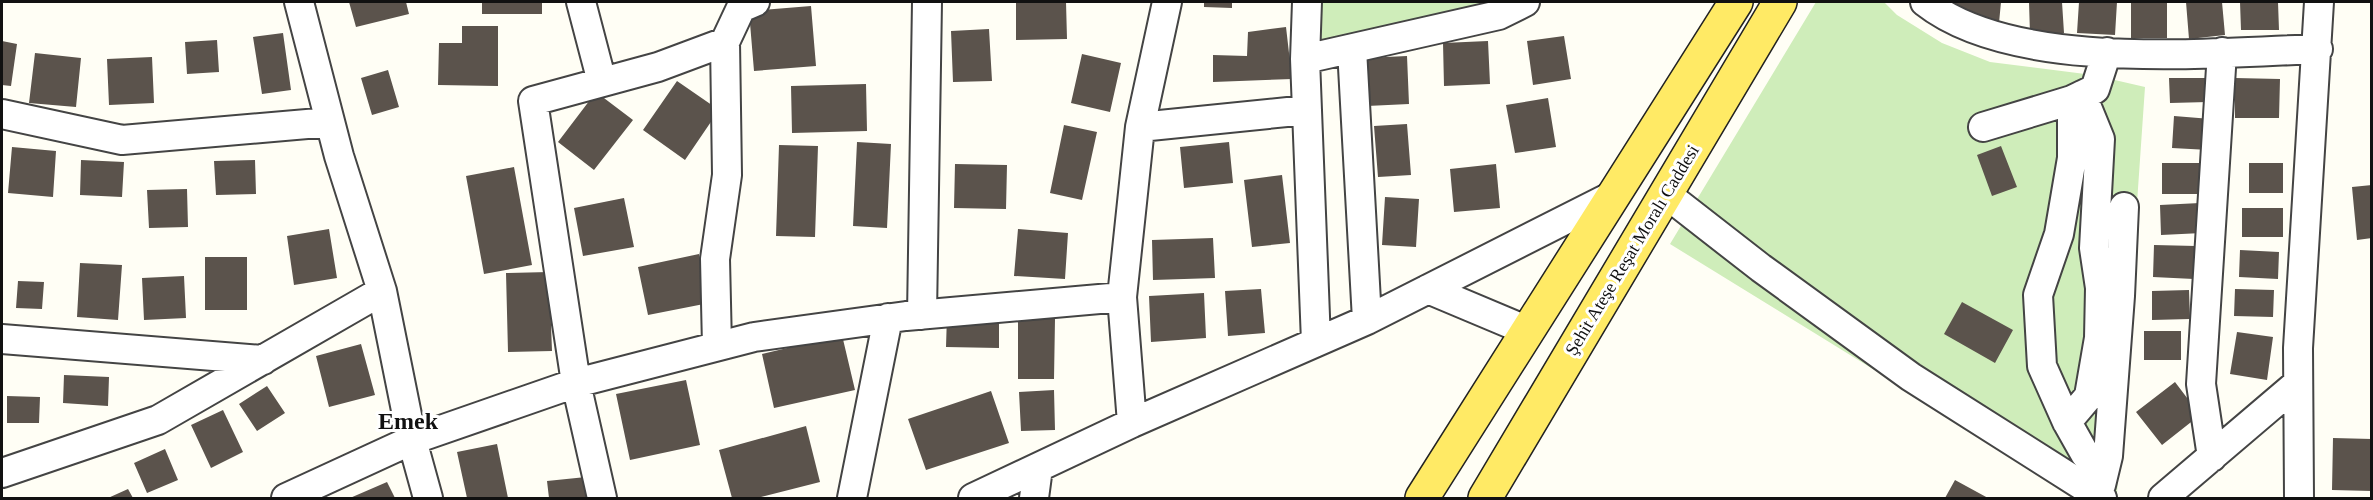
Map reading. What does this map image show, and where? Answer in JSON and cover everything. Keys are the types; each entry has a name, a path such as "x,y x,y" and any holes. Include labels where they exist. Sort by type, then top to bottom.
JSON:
{"main road":[{"path":"1422,498 1736,2"},
{"name":"Şehit Ateşe Reşat Moralı Caddesi","path":"1485,498 1780,2"}],"street":[{"path":"299,2 330,122 382,291 412,440 428,498"},
{"path":"581,2 602,82"},
{"path":"717,346 715,259 727,175 725,42 741,8 755,2"},
{"path":"922,315 927,2"},
{"path":"1132,423 1122,297 1140,127 1167,2"},
{"path":"1307,2 1305,59 1316,342"},
{"path":"1305,59 1500,15 1525,2"},
{"path":"1925,2 1944,17 2009,40 2130,56 2318,49"},
{"path":"2299,498 2298,382 2301,291 2318,49 2319,2"},
{"path":"602,498 576,383 533,101 658,67 725,42"},
{"path":"1352,49 1367,320"},
{"path":"1983,127 2077,98 2095,89 2107,52"},
{"path":"2211,457 2201,384 2222,52"},
{"path":"2077,98 2072,158 2061,223 2038,295 2042,366 2067,422 2102,488"},
{"path":"2067,422 2089,396 2099,338 2100,288 2094,248 2100,139 2077,98"},
{"path":"1140,127 1307,110"},
{"path":"2,114 122,140 330,122"},
{"path":"1666,194 1761,268 1911,377 2102,488"},
{"path":"973,498 1132,423 1367,320 1612,196"},
{"path":"2102,488 2120,296 2124,207"},
{"path":"1428,289 1528,331"},
{"path":"2,473 158,420 382,291"},
{"path":"286,498 412,440 576,383 754,337 888,318 1122,297"},
{"path":"852,498 888,318"},
{"path":"2,339 263,360"},
{"path":"2163,498 2298,382"},
{"path":"1034,498 1038,468"}],"green space":[{"path":"1318,2 1510,2 1320,45"},
{"path":"1816,2 1884,2 1897,15 1942,43 1990,62 2093,75 2145,87 2117,493 2111,498 2082,498 1670,244"}],"building":[{"path":"349,2 406,2 409,14 356,27"},
{"path":"482,2 542,2 542,14 482,14"},
{"path":"1016,2 1066,2 1067,39 1016,40"},
{"path":"1204,2 1232,2 1232,8 1204,7"},
{"path":"1946,2 2001,2 1999,23 1944,17"},
{"path":"2029,2 2062,2 2064,33 2030,34"},
{"path":"2079,2 2117,2 2115,35 2077,33"},
{"path":"2131,2 2167,2 2167,38 2131,38"},
{"path":"2186,2 2222,2 2225,35 2189,39"},
{"path":"2240,2 2278,2 2279,30 2241,30"},
{"path":"811,6 816,66 754,71 749,11"},
{"path":"462,26 498,26 498,86 438,85 439,43 462,43"},
{"path":"1286,27 1292,79 1213,82 1213,55 1247,56 1248,32"},
{"path":"989,29 992,81 953,82 951,31"},
{"path":"283,33 291,90 262,94 253,37"},
{"path":"1564,36 1571,79 1533,85 1527,41"},
{"path":"217,40 219,72 187,74 185,42"},
{"path":"2,41 17,44 11,86 2,85"},
{"path":"1488,41 1490,84 1444,86 1443,43"},
{"path":"35,53 81,58 76,107 29,103"},
{"path":"1082,54 1121,63 1110,112 1071,103"},
{"path":"1407,56 1409,104 1367,106 1365,58"},
{"path":"152,57 154,103 109,105 107,59"},
{"path":"388,70 399,107 372,115 361,78"},
{"path":"2169,78 2208,78 2208,102 2170,103"},
{"path":"2235,78 2280,79 2279,118 2235,118"},
{"path":"677,81 719,110 685,160 643,130"},
{"path":"866,84 867,131 792,133 791,86"},
{"path":"596,92 633,120 594,170 558,142"},
{"path":"1548,98 1556,147 1515,153 1506,105"},
{"path":"2174,116 2211,119 2209,150 2172,148"},
{"path":"1407,124 1411,175 1378,177 1374,126"},
{"path":"1064,125 1097,132 1082,200 1050,193"},
{"path":"857,142 891,144 887,228 853,226"},
{"path":"1229,142 1233,183 1184,188 1180,147"},
{"path":"779,145 818,146 815,237 776,236"},
{"path":"2001,146 2017,187 1992,196 1977,155"},
{"path":"12,147 56,151 53,197 8,193"},
{"path":"81,160 124,162 122,197 80,195"},
{"path":"255,160 256,194 216,195 214,161"},
{"path":"2162,163 2201,163 2201,194 2162,194"},
{"path":"2249,163 2283,163 2283,193 2249,193"},
{"path":"955,164 1007,165 1006,209 954,208"},
{"path":"1496,164 1500,208 1454,212 1450,169"},
{"path":"514,167 532,265 484,274 466,176"},
{"path":"1282,175 1290,243 1252,247 1244,180"},
{"path":"2372,185 2372,238 2357,240 2352,187"},
{"path":"187,189 188,227 149,228 147,190"},
{"path":"1385,197 1419,199 1416,247 1382,245"},
{"path":"624,198 634,247 583,256 574,208"},
{"path":"2200,203 2202,233 2161,235 2160,205"},
{"path":"2242,208 2283,208 2283,237 2242,237"},
{"path":"329,229 337,278 294,285 287,236"},
{"path":"1018,229 1068,233 1065,279 1014,276"},
{"path":"1213,238 1215,278 1153,280 1152,240"},
{"path":"2154,245 2196,246 2194,279 2153,277"},
{"path":"2240,250 2279,252 2278,279 2239,277"},
{"path":"699,254 709,303 648,315 638,267"},
{"path":"205,257 247,257 247,310 205,310"},
{"path":"80,263 122,265 118,320 77,317"},
{"path":"549,272 552,351 508,352 506,273"},
{"path":"184,276 186,318 144,320 142,278"},
{"path":"18,281 44,282 42,309 16,308"},
{"path":"1261,289 1265,333 1228,336 1225,291"},
{"path":"2235,289 2274,290 2273,317 2234,316"},
{"path":"2189,290 2190,319 2152,320 2152,291"},
{"path":"1204,293 1206,338 1151,342 1149,296"},
{"path":"1962,302 2013,330 1995,363 1944,334"},
{"path":"947,315 999,316 999,348 946,347"},
{"path":"1018,319 1055,319 1054,379 1018,379"},
{"path":"2144,331 2181,331 2181,360 2144,360"},
{"path":"2237,332 2273,337 2267,380 2230,374"},
{"path":"842,335 855,390 774,408 762,354"},
{"path":"361,344 375,395 329,407 316,356"},
{"path":"64,375 109,377 108,406 63,403"},
{"path":"686,380 700,445 630,460 616,394"},
{"path":"2175,382 2200,415 2162,445 2136,412"},
{"path":"267,386 285,413 257,431 239,404"},
{"path":"1054,390 1055,430 1021,431 1019,392"},
{"path":"991,391 1009,443 926,470 908,419"},
{"path":"7,396 40,397 39,423 7,423"},
{"path":"223,410 243,452 211,468 191,425"},
{"path":"806,426 820,482 757,498 732,498 719,450"},
{"path":"2333,438 2372,439 2372,491 2332,490"},
{"path":"497,444 508,498 467,498 457,452"},
{"path":"165,449 178,480 147,493 134,463"},
{"path":"586,477 589,498 549,498 547,481"},
{"path":"1955,480 1988,498 1945,498"},
{"path":"387,482 395,498 350,498"},
{"path":"128,489 133,498 108,498"}],"district":[{"name":"Emek","path":"408,421"}]}
